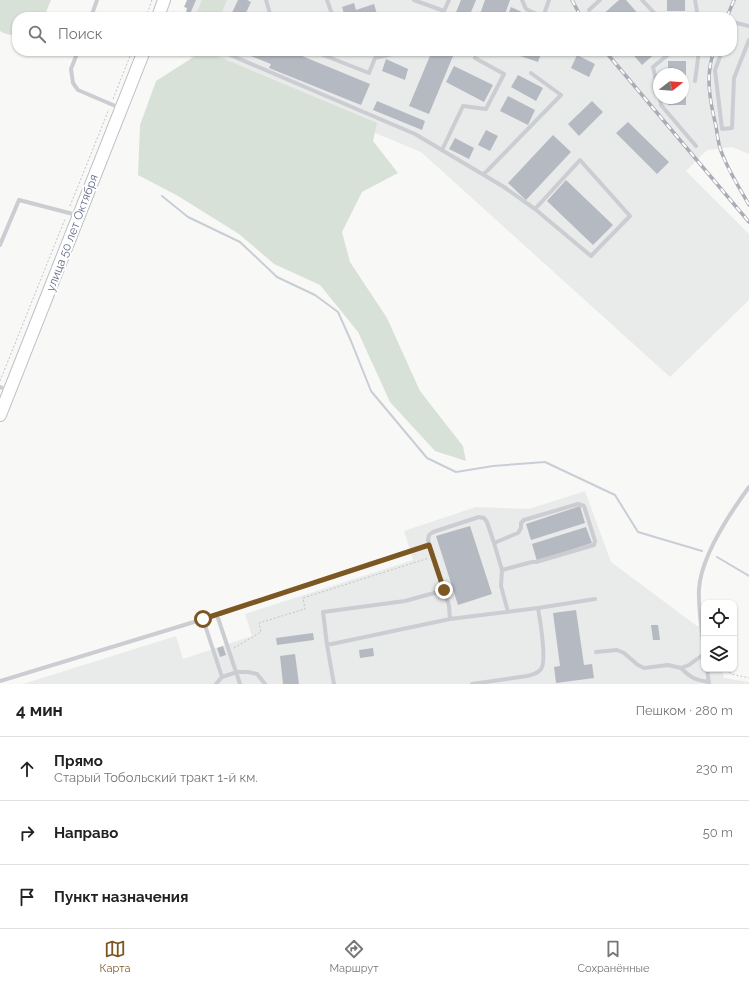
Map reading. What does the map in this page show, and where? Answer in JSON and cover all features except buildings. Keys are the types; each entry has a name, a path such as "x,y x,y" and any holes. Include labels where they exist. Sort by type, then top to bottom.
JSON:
{"main road":[{"path":"160,12 164,0"},
{"name":"улица 50 лет Октября","path":"0,415 5,389 79,216 142,56"}],"lane":[{"path":"93,12 97,0"},
{"path":"266,0 270,12"},
{"path":"328,0 332,12"},
{"path":"414,0 444,11 449,0"},
{"path":"522,0 526,9 532,12"},
{"path":"545,12 549,0"},
{"path":"589,10 600,0"},
{"path":"642,0 653,12"},
{"path":"695,0 697,12"},
{"path":"737,23 749,26"},
{"path":"720,56 715,70 722,130 732,128 734,78 749,40"},
{"path":"76,56 71,69 73,82 78,90 121,109"},
{"path":"233,56 415,134 504,187 535,209 591,256 630,216 580,160 535,209"},
{"path":"326,56 370,73 375,58 383,56"},
{"path":"653,68 666,56"},
{"path":"695,81 698,56"},
{"path":"442,150 463,106 486,109 504,74 475,58"},
{"path":"483,174 561,95 531,73"},
{"path":"662,104 696,146"},
{"path":"0,245 19,200 79,216"},
{"path":"703,636 699,602 701,575 713,545 749,487"},
{"path":"494,543 518,533 521,523 524,520 578,504 584,506 595,541 594,545 502,570"},
{"path":"450,619 449,606 429,545 429,535 433,532 479,517 484,518 487,522 494,543 502,570 501,586 508,612"},
{"path":"0,681 203,619 429,545"},
{"path":"334,684 323,612 405,601 444,590"},
{"path":"327,645 450,619 595,599"},
{"path":"472,684 527,676 535,674 542,668 544,658 538,608"},
{"path":"218,614 240,684"},
{"path":"203,619 222,677"},
{"path":"596,652 617,650 624,653 644,668 668,665 681,668 690,665 701,656"},
{"path":"681,668 688,676 698,681 709,683 707,672"},
{"path":"216,684 222,677 237,672 257,674 265,684"}],"path":[{"path":"148,12 152,0"},
{"path":"230,651 261,632 259,623 304,609 303,598 433,556"},
{"path":"729,672 731,674 749,678"}],"shaded area":[{"path":"0,0 51,0 46,12 12,12 12,34 0,31"},
{"path":"193,0 749,0 749,154 732,147 707,150 686,171 749,234 749,300 670,377 421,152 189,56 737,56 737,12 187,12"},
{"path":"202,0 227,0 222,12 197,12"},
{"path":"195,56 217,56 377,123 373,141 398,173 362,192 342,232 350,262 387,318 420,391 463,446 466,461 435,451 390,402 358,332 320,285 274,264 239,234 178,196 138,175 140,125 156,81"},
{"path":"585,491 611,562 697,626 701,625 701,672 723,672 724,678 749,682 749,684 23,684 176,636 183,659 252,636 245,614 413,560 404,531 476,507 529,509"}],"waterway":[{"path":"162,196 188,217 240,242 277,277 315,295 338,312 371,391 427,458 456,472 493,466 545,462 615,495 638,532 702,551"},
{"path":"717,557 749,576"}],"railway":[{"path":"572,0 578,12"},
{"path":"729,12 734,0"},
{"path":"609,56 749,222"},
{"path":"712,56 709,88 720,148 729,170 749,205"}],"route":[{"path":"203,619 429,545 444,590"}]}
